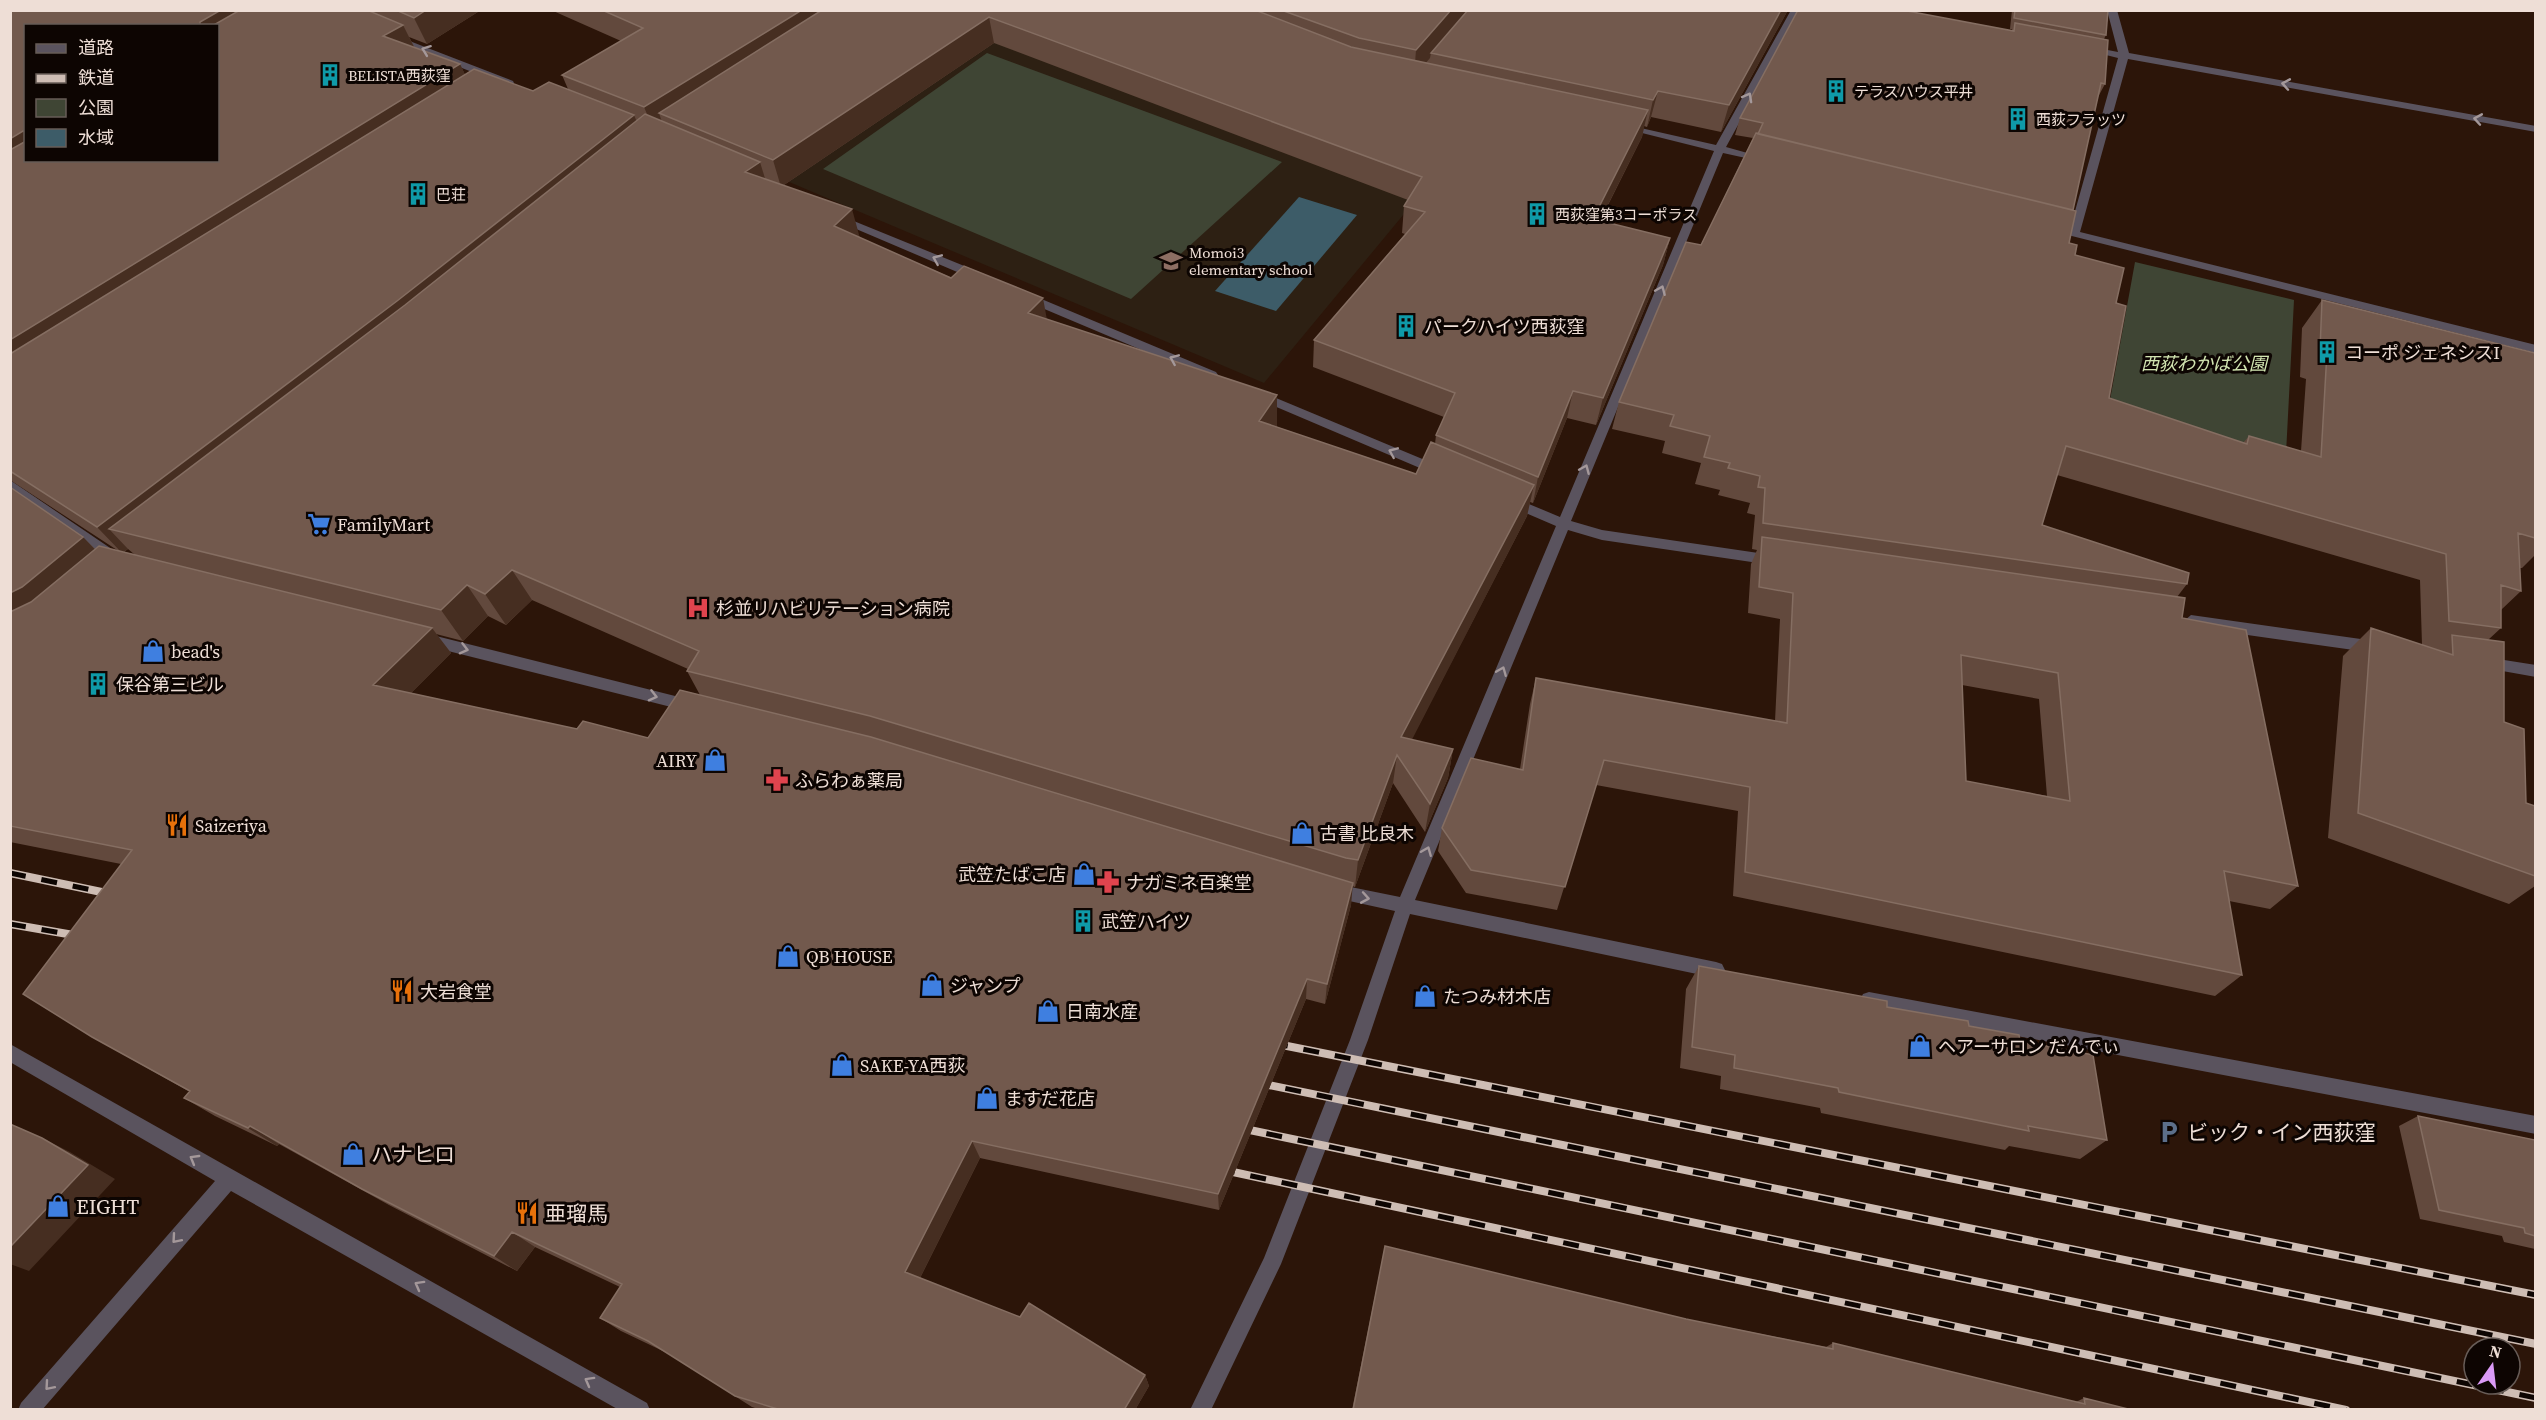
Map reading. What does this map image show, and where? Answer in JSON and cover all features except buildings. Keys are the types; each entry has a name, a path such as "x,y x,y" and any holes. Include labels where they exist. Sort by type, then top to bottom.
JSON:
{"street":[{"path":"1200,1410 1271,1264 1359,1040 1405,905 1720,148 1796,10"},
{"path":"2074,233 2124,55 2112,10"},
{"path":"381,33 496,83 523,88"},
{"path":"2079,47 2535,129"},
{"path":"1616,125 1777,162"},
{"path":"831,214 994,283"},
{"path":"2039,225 2535,349"},
{"path":"1016,292 1224,380"},
{"path":"1246,390 1453,477"},
{"path":"10,485 124,564"},
{"path":"1497,496 1563,524 1602,535 1791,563"},
{"path":"2170,618 2396,650"},
{"path":"409,635 708,710"},
{"path":"2467,661 2535,671"},
{"path":"1321,887 1731,974"},
{"path":"1847,996 2535,1125"},
{"path":"10,1052 229,1179 640,1410"},
{"path":"28,1410 229,1179"}],"shaded area":[{"name":"Momoi3 elementary school","path":"891,10 1481,121 1264,383 690,140"}],"green space":[{"path":"987,53 1282,162 1131,299 823,169"},
{"name":"西荻わかば公園","path":"2135,262 2294,300 2285,473 2106,422"}],"water":[{"path":"1299,197 1357,215 1276,311 1215,291"}],"railway":[{"path":"10,873 116,895"},
{"path":"10,924 85,937"},
{"path":"1272,1043 2536,1295"},
{"path":"1254,1082 2536,1344"},
{"path":"1235,1127 2536,1398"},
{"path":"1219,1169 2346,1410"}],"place":[{"name":"BELISTA西荻窪","path":"330,75"},
{"name":"テラスハウス平井","path":"1836,91"},
{"name":"西荻フラッツ","path":"2018,119"},
{"name":"巴荘","path":"418,194"},
{"name":"西荻窪第3コーポラス","path":"1537,214"},
{"name":"Momoi3 elementary school","path":"1171,261"},
{"name":"パークハイツ西荻窪","path":"1406,326"},
{"name":"コーポ ジェネシスI","path":"2327,352"},
{"name":"FamilyMart","path":"319,524"},
{"name":"杉並リハビリテーション病院","path":"698,608"},
{"name":"bead's","path":"153,651"},
{"name":"保谷第三ビル","path":"98,684"},
{"name":"AIRY","path":"715,760"},
{"name":"ふらわぁ薬局","path":"777,780"},
{"name":"Saizeriya","path":"177,825"},
{"name":"古書 比良木","path":"1302,833"},
{"name":"武笠たばこ店","path":"1084,874"},
{"name":"ナガミネ百楽堂","path":"1108,882"},
{"name":"武笠ハイツ","path":"1083,921"},
{"name":"QB HOUSE","path":"788,956"},
{"name":"ジャンプ","path":"932,985"},
{"name":"大岩食堂","path":"402,991"},
{"name":"たつみ材木店","path":"1425,996"},
{"name":"日南水産","path":"1048,1011"},
{"name":"ヘアーサロン だんでぃ","path":"1920,1046"},
{"name":"SAKE-YA西荻","path":"842,1065"},
{"name":"ますだ花店","path":"987,1098"},
{"name":"ビック・イン西荻窪","path":"2169,1132"},
{"name":"ハナヒロ","path":"353,1154"},
{"name":"EIGHT","path":"58,1206"},
{"name":"亜瑠馬","path":"527,1213"}]}
